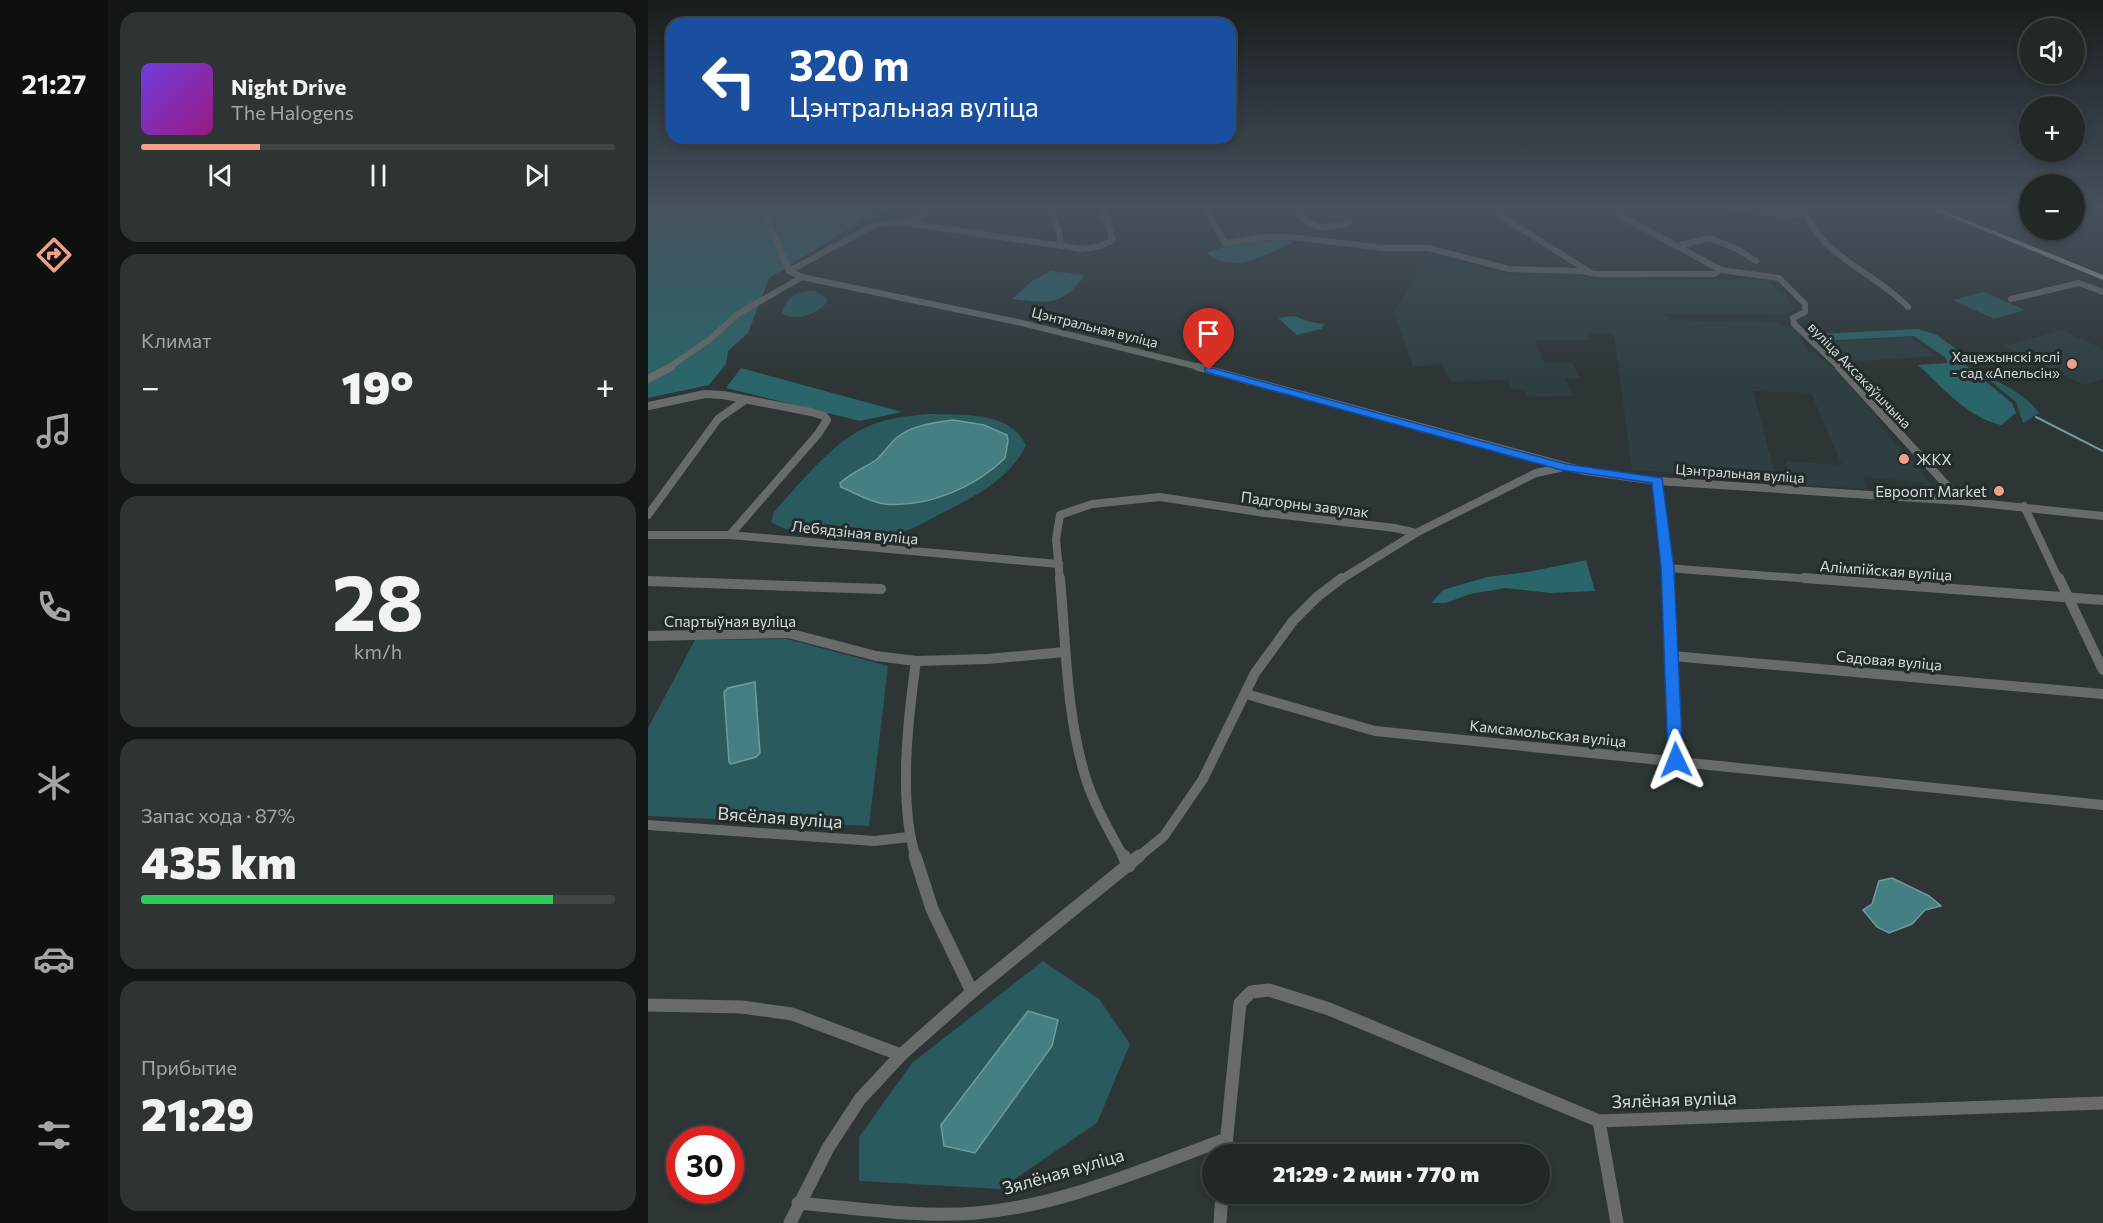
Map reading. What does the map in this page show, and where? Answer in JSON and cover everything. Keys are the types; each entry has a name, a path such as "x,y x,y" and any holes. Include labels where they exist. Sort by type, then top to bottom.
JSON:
{"main road":[{"path":"2069,264 2103,278"}],"street":[{"path":"786,264 789,271 802,264"},
{"path":"1490,264 1509,269 1582,271 1596,274 1714,274 1721,270"},
{"path":"1580,264 1596,274"},
{"path":"1710,264 1721,270"},
{"path":"1852,264 1890,289 1908,307"},
{"name":"вуліца Аксакаўшчына","path":"1721,270 1772,276 1784,282 1805,304 1805,312 1793,318 1794,324 1831,358 1961,501"},
{"name":"Цэнтральная вуліца","path":"789,271 802,276 948,306 1133,351 1565,467 1658,481 1961,501 2103,516"},
{"path":"648,379 672,366 709,340 738,314 802,276"},
{"path":"2011,299 2079,283 2103,292"},
{"path":"648,406 705,394 825,416 827,420 818,434 730,535"},
{"path":"648,515 718,419 745,400"},
{"path":"790,1223 798,1203 828,1148 860,1099 901,1055 972,992 1164,836 1203,779 1255,673 1293,621 1317,597 1352,570 1416,533 1536,473 1565,467"},
{"path":"1658,481 1667,568 1676,760"},
{"name":"Падгорны завулак","path":"1059,564 1056,539 1060,515 1073,508 1092,504 1160,497 1265,513 1395,528 1416,533"},
{"path":"2024,506 2103,670"},
{"name":"Лебядзіная вуліца","path":"648,535 730,535 1059,564"},
{"path":"1059,564 1072,715 1086,778 1101,816 1129,866"},
{"name":"Алімпійская вуліца","path":"1667,568 2103,600"},
{"path":"648,581 881,589"},
{"name":"Спартыўная вуліца","path":"648,636 788,633 876,656 916,661 988,659 1065,652"},
{"name":"Садовая вуліца","path":"1672,656 2103,694"},
{"path":"916,661 907,768 909,837 932,909 972,992"},
{"name":"Камсамольская вуліца","path":"1246,694 1375,731 2103,805"},
{"name":"Вясёлая вуліца","path":"648,825 865,840 909,837"},
{"name":"Зялёная вуліца","path":"798,1203 945,1215 1002,1209 1072,1192 1226,1138 1240,1003 1251,992 1269,990 1329,1009 1599,1121 2103,1103"},
{"path":"648,1005 742,1007 792,1014 901,1055"},
{"path":"1599,1121 1617,1223"},
{"path":"1226,1138 1226,1144"},
{"path":"1220,1223 1221,1204"}],"shaded area":[{"path":"648,264 792,264 769,278 748,333 728,351 726,364 709,385 648,398"},
{"path":"1423,264 1467,264 1513,275 1525,272 1582,273 1584,277 1770,280 1779,292 1784,293 1794,309 1784,315 1663,313 1669,320 1778,323 1793,329 1799,334 1808,352 1815,352 1821,359 1828,362 1880,420 1878,423 1913,462 1916,462 1931,486 1926,487 1922,482 1863,477 1866,489 1792,484 1785,461 1842,465 1811,393 1753,391 1776,479 1632,470 1614,334 1587,333 1589,340 1535,340 1544,362 1573,363 1580,378 1566,379 1573,396 1527,397 1524,389 1512,389 1508,380 1450,382 1442,364 1413,367 1394,312"},
{"path":"1051,271 1085,275 1069,293 1061,298 1045,302 1012,299 1032,281"},
{"path":"814,291 827,298 827,302 818,310 800,317 782,313 787,302 797,293"},
{"path":"1984,292 2025,310 1994,319 1953,300"},
{"path":"1294,316 1310,322 1325,324 1321,329 1297,335 1278,318"},
{"path":"1918,329 1937,335 1956,349 1967,366 2012,403 2016,413 2001,425 1966,408 1918,365 1947,363 1946,358 1914,336 1821,341 1816,334"},
{"name":"Хацежынскі яслі - сад «Апельсін»","path":"2062,330 2103,349 2103,379 2084,385 2004,346"},
{"path":"1911,337 1937,356 1847,362 1828,342"},
{"path":"741,368 902,412 860,421 726,388"},
{"path":"1979,372 2019,394 2039,413 2023,423 2016,402"},
{"path":"926,414 968,415 997,420 1019,434 1026,446 1010,468 990,486 905,531 855,538 817,536 800,533 771,522 774,512 809,473 850,437 886,420"},
{"path":"953,420 984,425 1007,435 1005,458 980,478 965,486 934,499 917,503 879,503 841,487 840,483 876,460 901,434 922,425"},
{"path":"1586,560 1595,591 1551,593 1505,588 1470,594 1446,603 1431,603 1443,590 1487,577 1528,572"},
{"path":"787,639 888,666 869,826 648,816 648,728 695,640"},
{"path":"755,682 760,753 756,757 731,764 724,692 728,688"},
{"path":"1892,878 1929,896 1941,906 1925,910 1912,924 1889,933 1877,927 1863,910 1872,904 1879,881"},
{"path":"1043,961 1099,999 1130,1044 1097,1123 1000,1189 859,1181 859,1137 912,1063"},
{"path":"1028,1011 1058,1020 1052,1046 975,1153 944,1146 941,1125"}],"waterway":[{"path":"2036,417 2103,451"}],"place":[{"name":"Хацежынскі яслі - сад «Апельсін»","path":"2072,364"},
{"name":"ЖКХ","path":"1904,459"},
{"name":"Евроопт Market","path":"1999,491"}],"route":[{"path":"1209,370 1565,467 1658,481 1667,568 1676,760"}]}
